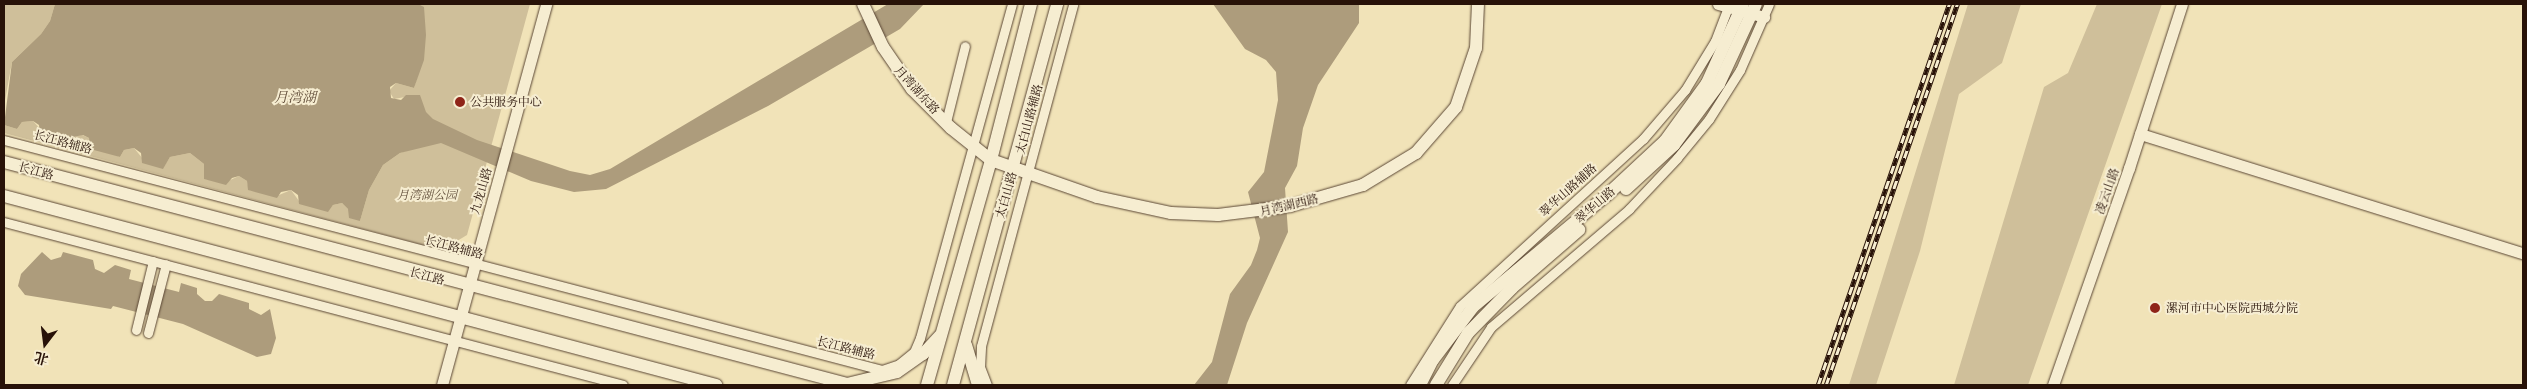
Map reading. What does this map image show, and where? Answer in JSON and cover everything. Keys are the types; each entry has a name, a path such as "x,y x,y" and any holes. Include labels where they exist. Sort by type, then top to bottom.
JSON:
{"main road":[{"name":"太白山路","path":"927,385 991,160 1030,4"},
{"name":"太白山路","path":"953,385 1057,4"},
{"name":"月湾湖西路","path":"991,160 1013,170 1097,197 1171,213 1246,214 1290,206 1363,185 1416,153 1456,107 1476,48 1478,4"},
{"name":"月湾湖东路","path":"864,6 884,47 912,89 946,122 991,160"},
{"name":"翠华山路","path":"1420,385 1433,360 1473,307 1608,195 1665,141 1706,83 1741,8"},
{"name":"翠华山路","path":"1436,385 1468,333 1512,288 1674,145 1719,84 1741,8"},
{"name":"长江路","path":"4,162 468,287 849,385"},
{"path":"4,196 716,385"},
{"path":"849,385 897,372 923,354 942,334"},
{"path":"965,341 978,385"}],"street":[{"name":"九龙山路","path":"442,385 546,4"},
{"path":"974,146 1012,4"},
{"name":"太白山路辅路","path":"987,385 980,367 981,346 1073,4"},
{"name":"翠华山路辅路","path":"1410,385 1460,306 1643,139 1685,90 1715,41 1741,8 1768,4"},
{"name":"凌云山路","path":"2053,385 2140,134 2182,4"},
{"name":"翠华山路辅路","path":"1452,385 1491,327 1629,209 1677,158 1709,119 1740,70 1741,8"},
{"path":"946,122 965,46"},
{"path":"2140,134 2523,253"},
{"name":"长江路辅路","path":"4,140 474,265 882,370 899,364 914,352 920,338 974,146"},
{"path":"4,222 623,385"},
{"path":"136,330 153,261"},
{"path":"148,333 166,264"}],"green space":[{"path":"4,4 55,4 50,21 41,34 12,62 4,106"},
{"name":"月湾湖公园","path":"418,4 530,4 467,235 442,250 4,133 4,125 17,129 22,122 33,121 41,130 69,143 72,137 80,134 89,138 91,145 120,157 124,150 134,148 143,159 163,168 170,157 190,153 204,164 204,179 228,181 239,176 247,181 249,190 279,195 291,190 299,201 328,211 333,205 342,203 360,221 369,190 383,165 400,153 423,145 405,97 394,99 389,91 396,83 414,88 420,68"},
{"path":"1968,4 2021,4 2002,63 1959,94 1920,251 1876,385 1849,385"},
{"path":"2097,4 2162,4 2028,385 1954,385 2044,87 2068,73"}],"water":[{"name":"月湾湖","path":"55,4 418,4 424,7 426,35 424,60 414,88 396,83 390,87 391,98 401,100 406,95 420,95 426,112 433,119 477,140 570,171 590,175 610,169 888,4 924,4 900,29 768,106 606,189 574,192 531,181 441,143 400,153 383,165 369,190 360,221 349,218 348,209 342,203 333,205 328,212 299,204 298,195 291,190 281,192 277,198 248,190 247,181 239,176 232,178 226,185 204,179 204,164 190,153 170,157 163,169 142,163 141,153 134,148 124,150 120,157 90,149 89,138 83,135 72,137 69,143 40,136 39,125 33,121 22,122 17,129 4,125 12,62 41,34 50,21"},
{"path":"1213,4 1359,4 1359,23 1318,85 1303,128 1297,166 1285,188 1288,232 1247,323 1227,385 1194,385 1212,362 1230,294 1251,265 1257,250 1260,238 1248,192 1264,172 1278,100 1276,72 1266,60 1245,49"},
{"path":"42,252 51,260 61,257 63,252 93,260 95,269 104,273 115,265 131,270 129,279 179,292 181,283 197,288 197,294 205,301 212,301 219,294 249,303 249,309 261,315 270,309 276,338 271,354 257,357 183,324 113,306 111,309 25,295 18,286 21,274"}],"railway":[{"path":"1818,385 1949,4"},
{"path":"1826,385 1957,4"}],"place":[{"name":"公共服务中心","path":"460,102"},
{"name":"漯河市中心医院西城分院","path":"2155,308"}]}
